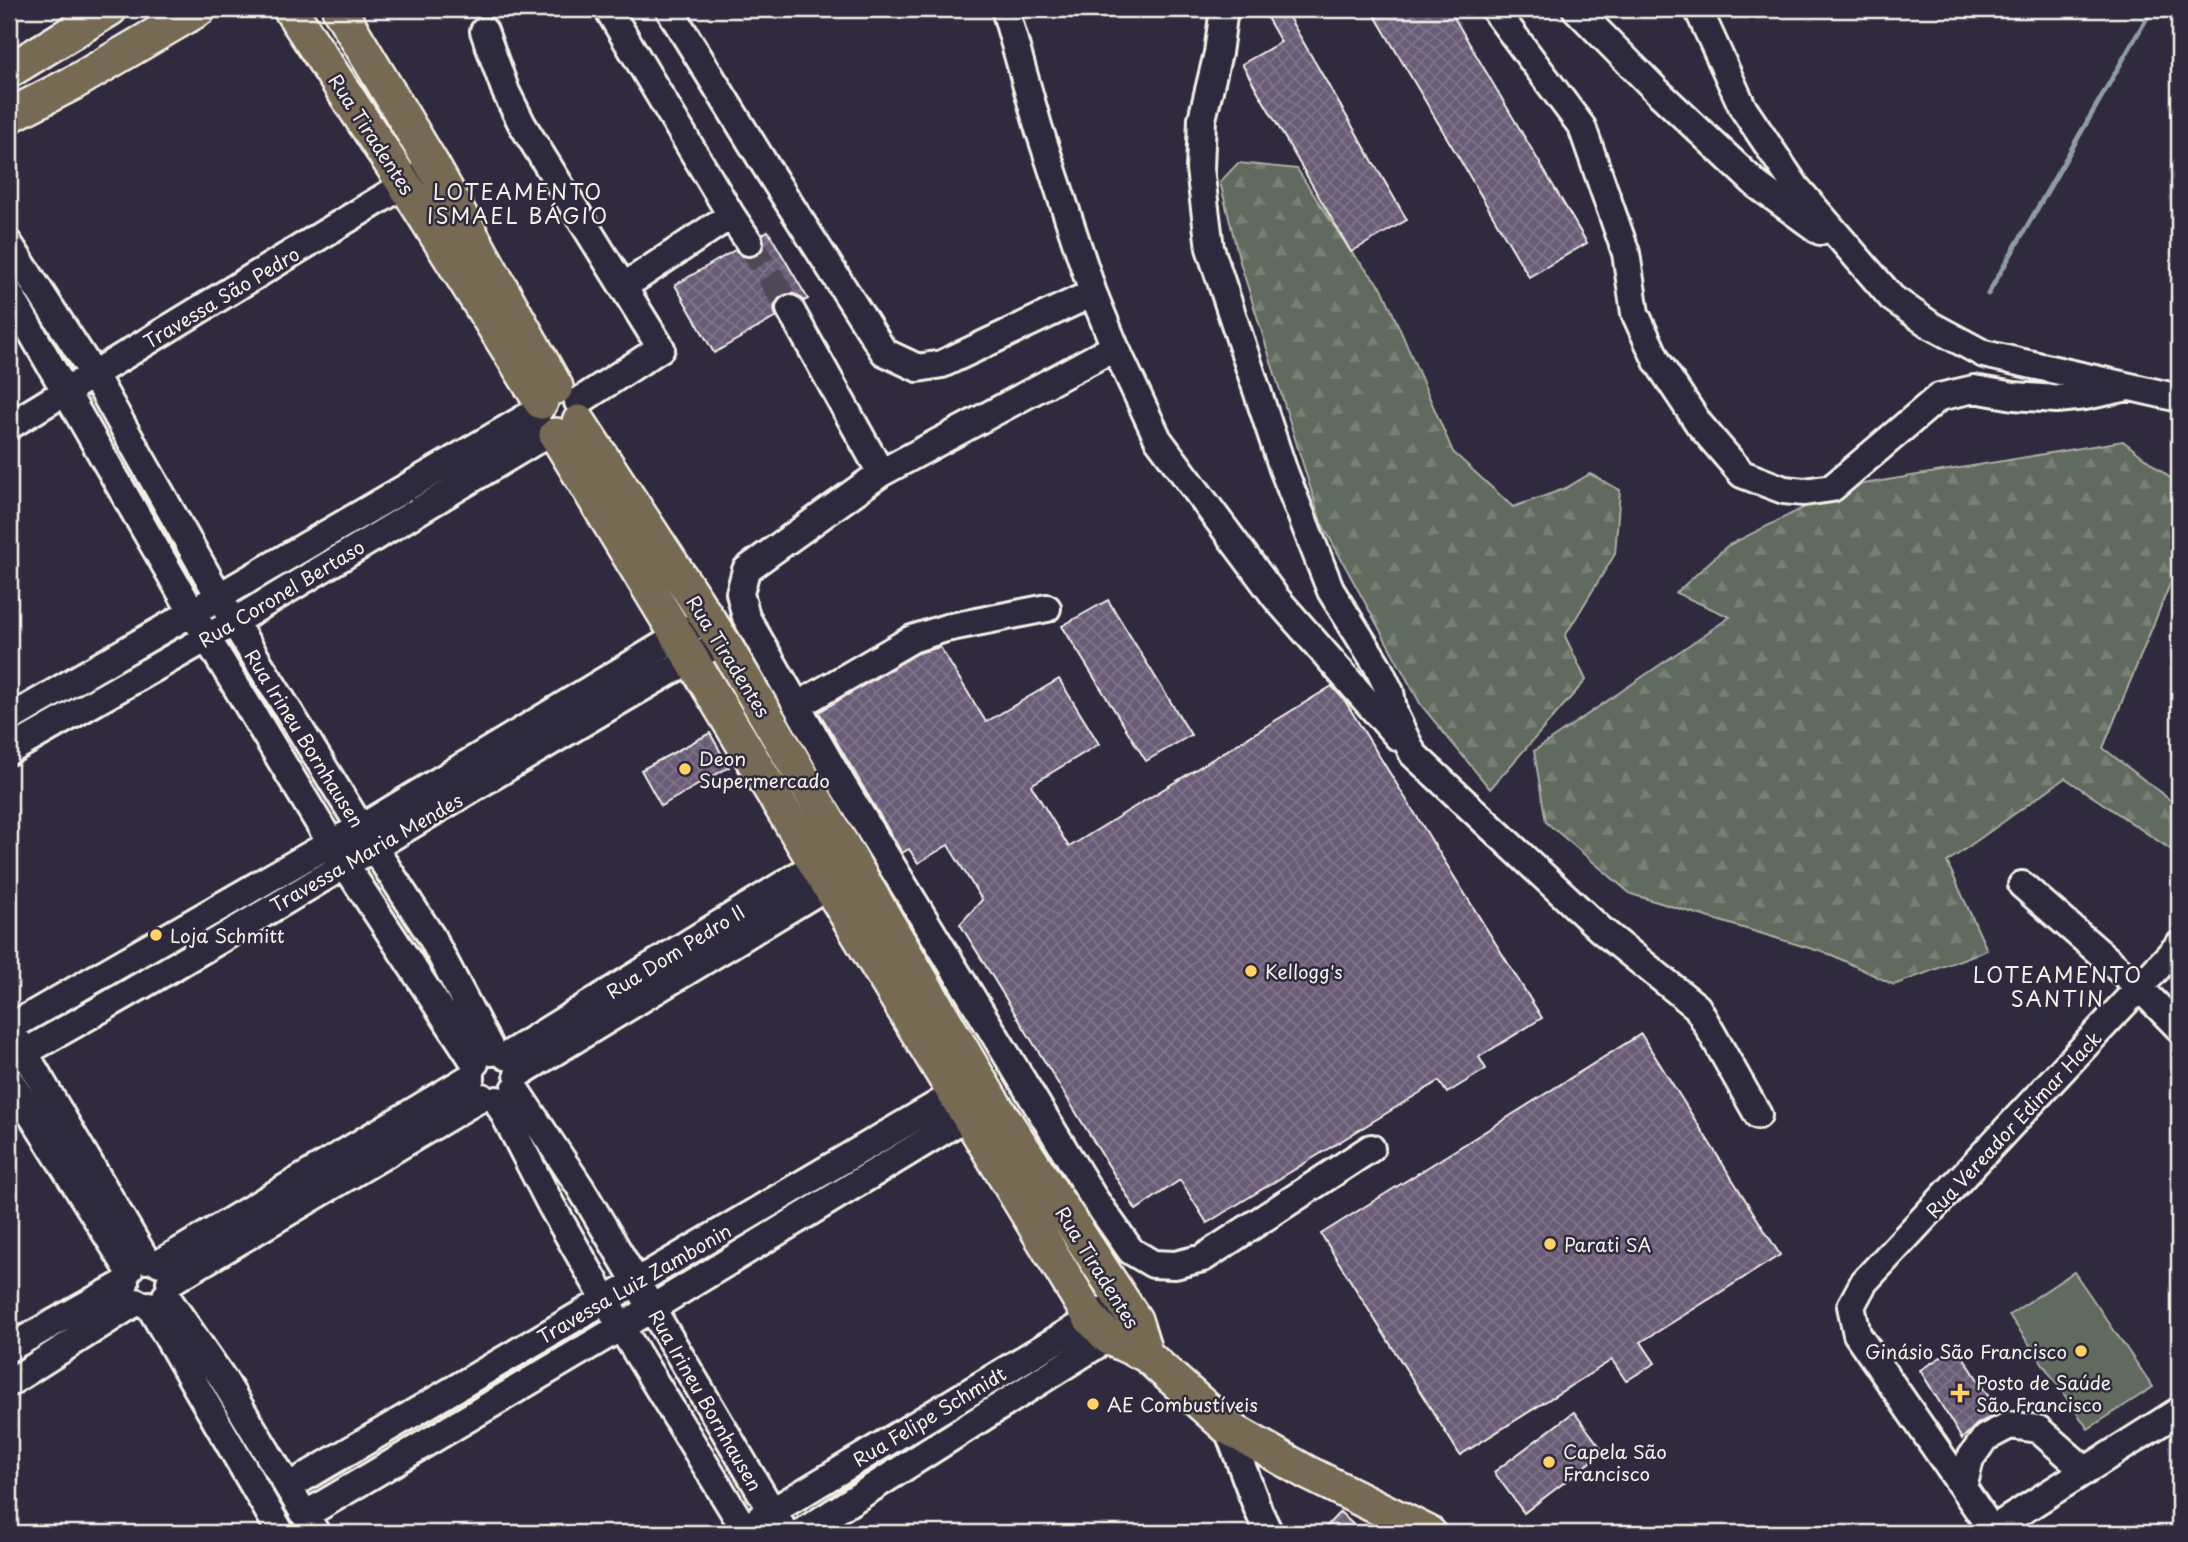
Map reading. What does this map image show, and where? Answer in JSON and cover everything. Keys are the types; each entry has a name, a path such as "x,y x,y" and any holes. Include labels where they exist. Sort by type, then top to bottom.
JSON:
{"main road":[{"path":"9,71 110,9"},
{"path":"9,116 75,82 198,9"},
{"name":"Rua Tiradentes","path":"290,9 557,413 715,631 836,866"},
{"path":"311,41 341,13"},
{"name":"Rua Tiradentes","path":"341,13 433,166 557,413 686,647 836,866 974,1097 1114,1319 1146,1355 1227,1427"},
{"path":"1227,1427 1306,1472 1429,1533"}],"street":[{"path":"608,9 749,242"},
{"path":"669,9 884,352 918,368 942,364 1093,293"},
{"path":"1005,9 1039,129 1093,293 1158,439 1276,598 1413,754 1600,929 1698,1007 1758,1115"},
{"path":"1224,9 1218,52 1202,119 1200,169 1210,248 1283,469 1331,591 1377,665 1390,692 1394,714 1413,754"},
{"path":"1494,9 1582,127 1626,253 1635,313 1657,361 1699,424 1742,474 1784,490 1804,492 1832,488 1939,397 1974,389 2014,397 2057,399 2085,397 2129,387"},
{"path":"1576,9 1657,91 1757,185 1853,255"},
{"path":"1698,9 1743,108 1796,187 1892,298 1933,326 1983,354 2179,398"},
{"path":"484,32 506,92 522,124 623,287 731,215"},
{"name":"Travessa São Pedro","path":"9,426 433,166"},
{"name":"Rua Irineu Bornhausen","path":"9,244 94,375 233,621 431,936 551,1205 743,1532"},
{"name":"Rua Coronel Bertaso","path":"12,740 207,638 385,515 661,348 623,287"},
{"name":"Rua Irineu Bornhausen","path":"9,293 207,638 402,954 580,1187 778,1523"},
{"path":"790,309 881,473"},
{"path":"1115,346 881,473 746,570 740,593 746,617 856,807 1093,1196 1132,1251 1153,1264 1175,1265 1203,1258 1371,1147"},
{"path":"139,519 166,502"},
{"name":"Rua Coronel Bertaso","path":"9,719 219,597 385,515"},
{"path":"797,706 912,639 947,628 1047,608"},
{"name":"Travessa Maria Mendes","path":"9,1027 368,838 715,631"},
{"name":"Travessa Maria Mendes","path":"17,1056 339,853"},
{"name":"Rua Dom Pedro II","path":"9,1383 148,1283 495,1076 836,866"},
{"path":"2022,885 2139,987 2179,1028"},
{"path":"402,954 431,936"},
{"name":"Rua Vereador Edimar Hack","path":"1963,1488 1857,1334 1851,1306 1864,1282 2179,945"},
{"path":"9,1027 17,1056 148,1283 281,1533"},
{"path":"9,1079 148,1283 223,1379 311,1524"},
{"name":"Travessa Luiz Zambonin","path":"288,1487 637,1283 842,1159 974,1097"},
{"name":"Travessa Luiz Zambonin","path":"311,1524 430,1441 855,1184 974,1097"},
{"path":"842,1159 855,1184"},
{"path":"551,1205 580,1187"},
{"name":"Rua Dom Pedro II","path":"9,1348 148,1283"},
{"name":"Rua Felipe Schmidt","path":"743,1532 778,1523 866,1453 1114,1319"},
{"name":"Rua Felipe Schmidt","path":"801,1533 884,1480 1114,1319"},
{"path":"672,1410 702,1392"},
{"path":"412,1414 430,1441"},
{"path":"2086,1471 2038,1429 2010,1425 1985,1438 1970,1459 1963,1488 1989,1532 2177,1418"},
{"path":"1227,1427 1269,1533"},
{"path":"866,1453 884,1480"}],"green space":[{"path":"1238,163 1297,169 1351,252 1382,288 1453,452 1513,507 1564,489 1590,474 1620,490 1615,554 1565,636 1586,680 1490,789 1421,705 1321,522 1240,262 1220,182"},
{"path":"2123,441 2179,485 2179,562 2103,748 2179,807 2179,855 2065,778 1947,862 1987,950 1894,985 1832,955 1631,894 1546,822 1534,751 1730,617 1676,593 1727,546 1845,487"},
{"name":"Ginásio São Francisco","path":"2074,1272 2153,1387 2088,1429 2009,1315"}],"building":[{"path":"1262,9 1284,9 1407,220 1351,252 1242,64 1281,42"},
{"path":"1371,9 1449,9 1587,243 1529,277"},
{"path":"768,231 808,299 804,301 791,293 782,296 774,308 776,317 714,353 675,285 735,250 749,258 757,255 763,248 763,234"},
{"path":"1108,600 1191,735 1146,761 1062,626"},
{"name":"Kellogg's","path":"940,647 986,722 1059,679 1099,744 1031,785 1069,847 1332,686 1345,701 1542,1018 1479,1057 1486,1069 1447,1093 1439,1081 1207,1223 1180,1180 1136,1210 960,924 982,900 948,845 918,863 909,849 902,853 819,712 918,653"},
{"name":"Deon Supermercado","path":"710,733 729,767 661,806 641,770"},
{"name":"Parati SA","path":"1641,1034 1780,1255 1641,1342 1655,1363 1626,1381 1612,1360 1460,1455 1321,1234"},
{"name":"Posto de Saúde São Francisco","path":"1957,1347 1999,1413 1977,1424 1962,1439 1920,1370"},
{"name":"Capela São Francisco","path":"1574,1412 1604,1452 1524,1513 1494,1472"},
{"path":"1340,1512 1362,1533 1320,1533"}],"waterway":[{"path":"1988,294 2152,9"}],"tunnel":[{"path":"749,242 790,309"}],"place":[{"name":"Deon Supermercado","path":"685,769"},
{"name":"Loja Schmitt","path":"156,935"},
{"name":"Kellogg's","path":"1251,971"},
{"name":"Parati SA","path":"1550,1244"},
{"name":"Ginásio São Francisco","path":"2081,1351"},
{"name":"Posto de Saúde São Francisco","path":"1960,1393"},
{"name":"AE Combustíveis","path":"1093,1404"},
{"name":"Capela São Francisco","path":"1549,1462"}],"district":[{"name":"LOTEAMENTO ISMAEL BÁGIO","path":"518,203"},
{"name":"LOTEAMENTO SANTIN","path":"2058,986"}]}
